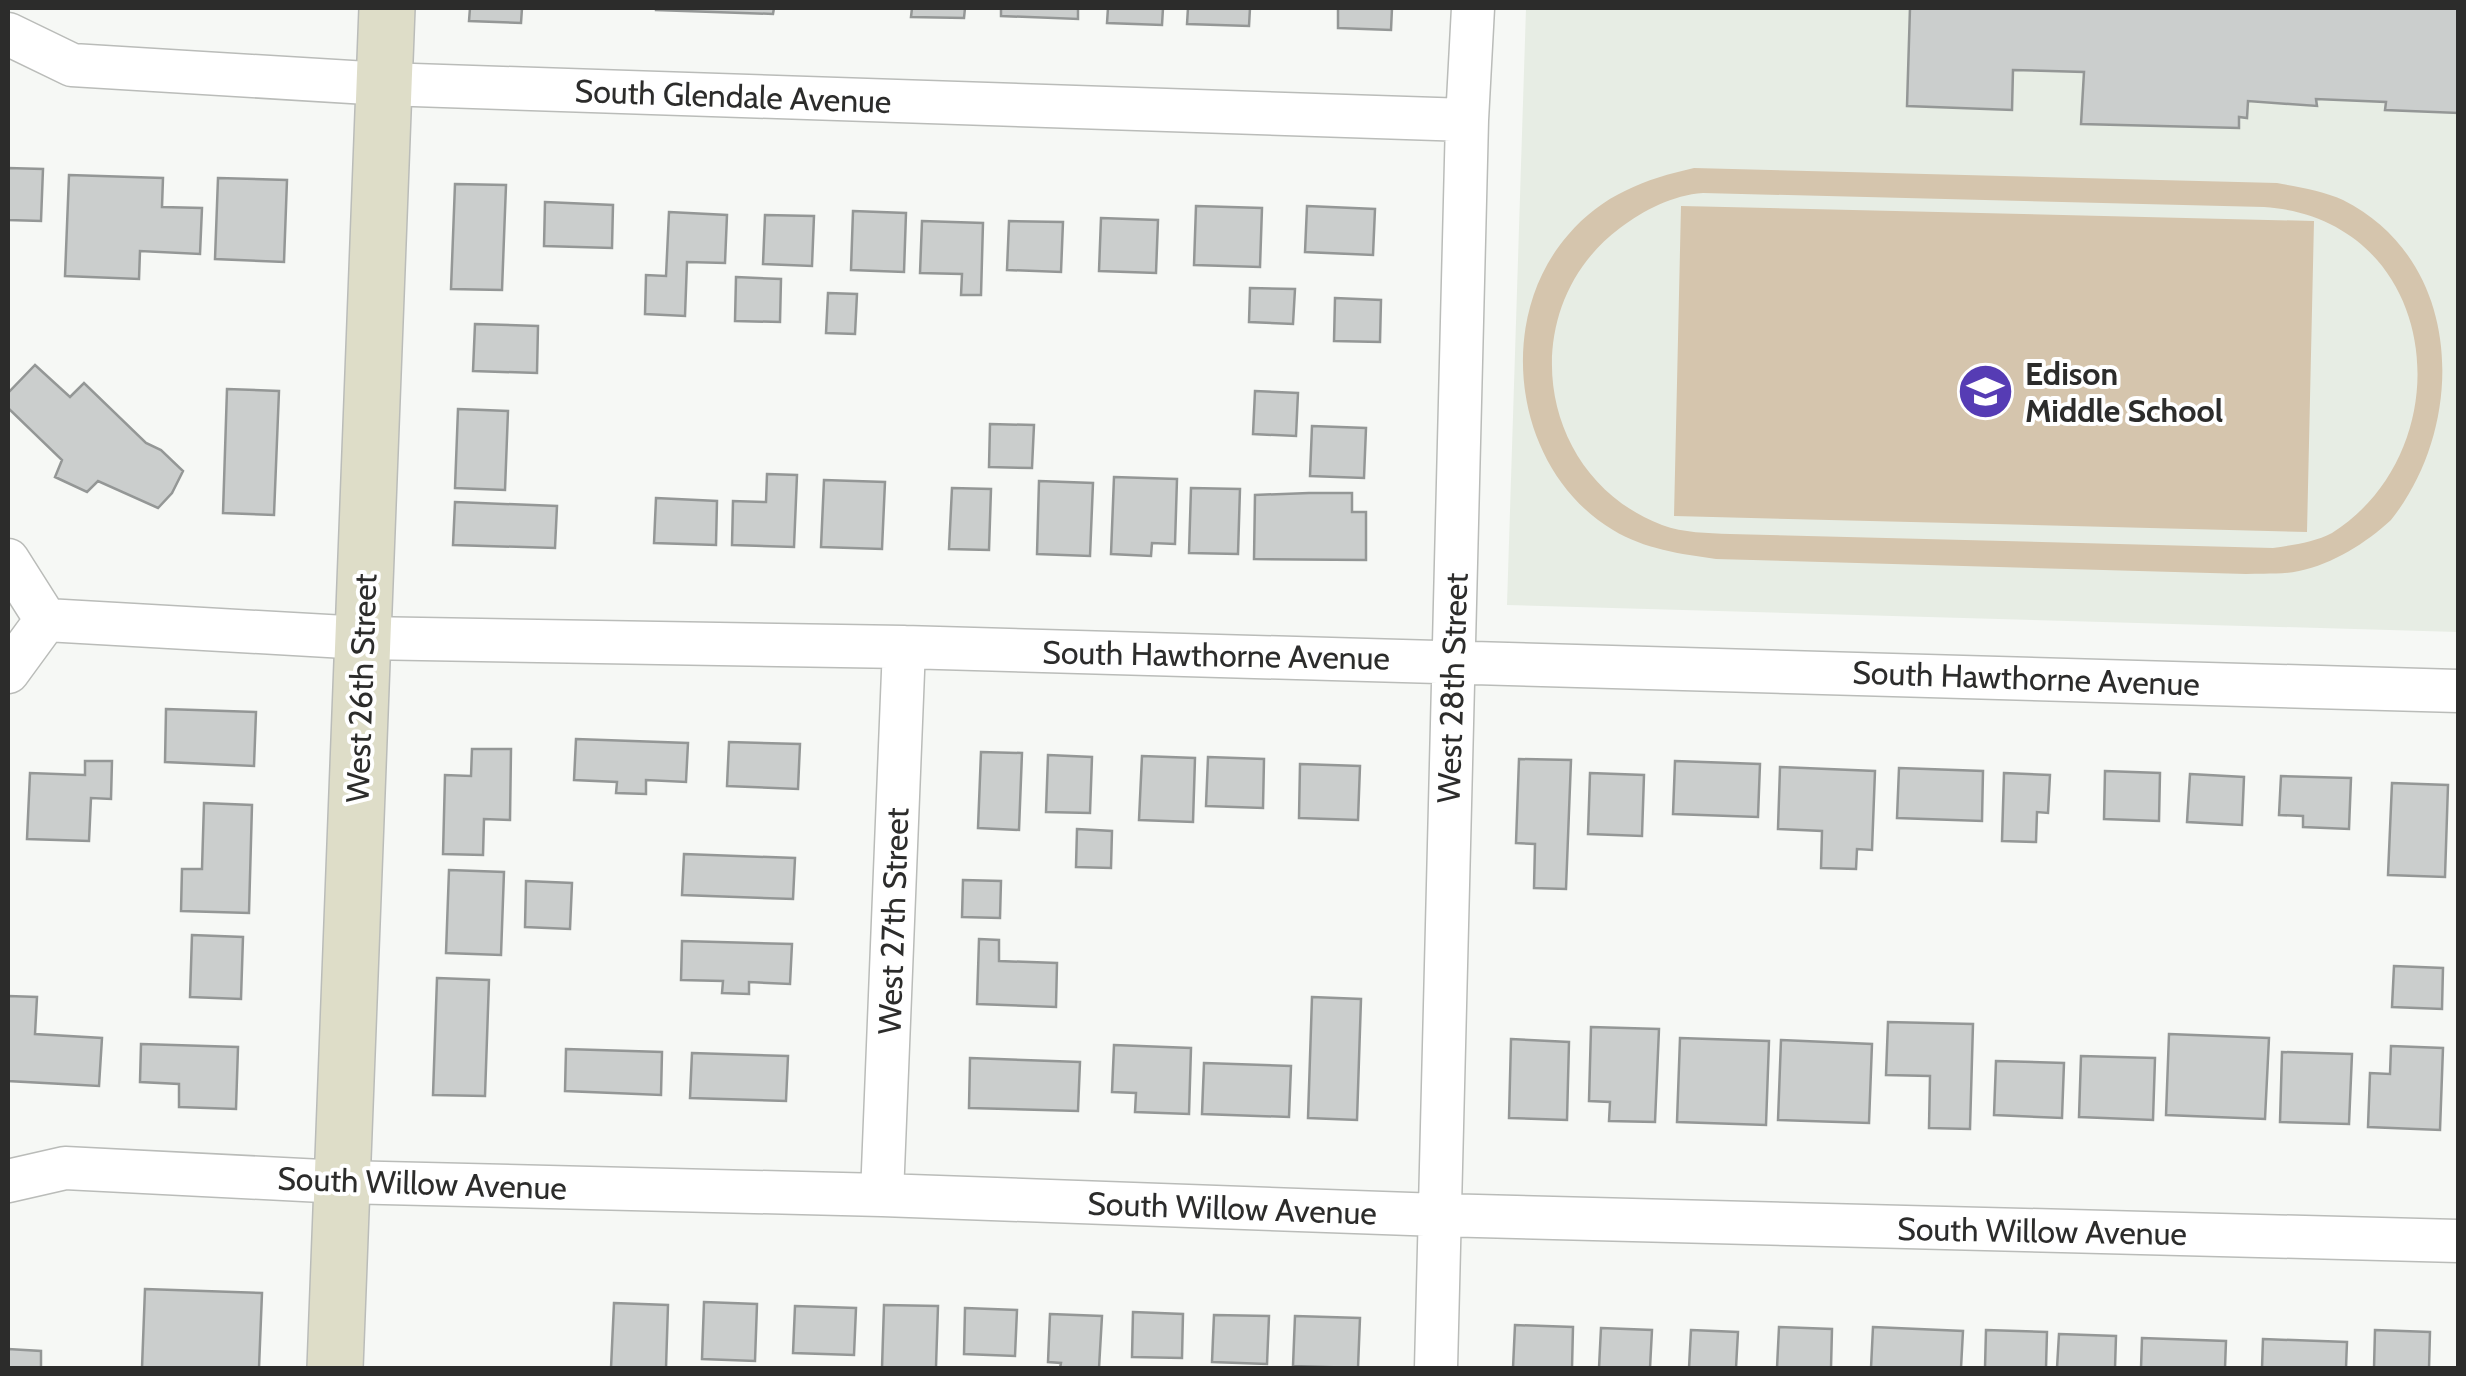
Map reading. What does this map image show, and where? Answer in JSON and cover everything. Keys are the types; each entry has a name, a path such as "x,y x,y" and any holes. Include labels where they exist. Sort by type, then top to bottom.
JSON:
{"main road":[{"name":"West 26th Street","path":"335,1368 387,8"}],"street":[{"name":"West 28th Street","path":"1436,1368 1472,8"},
{"name":"South Glendale Avenue","path":"8,34 72,65 384,84 1467,120"},
{"path":"8,560 46,620 8,672"},
{"name":"South Hawthorne Avenue","path":"46,620 363,638 904,647 2458,691"},
{"name":"West 27th Street","path":"882,1195 904,647"},
{"name":"South Willow Avenue","path":"8,1181 65,1168 342,1182 2458,1241"}],"shaded area":[{"name":"Edison Middle School","path":"1526,8 2458,8 2458,632 1507,605"},
{"path":"1694,168 2277,183 2336,197 2383,228 2413,263 2432,304 2441,348 2441,394 2432,439 2416,482 2391,520 2360,544 2336,558 2293,572 2246,574 1716,559 1637,542 1613,530 1580,504 1554,471 1535,433 1525,393 1523,351 1529,309 1544,270 1568,235 1610,199","holes":["1703,193 2264,207 2324,221 2369,251 2399,293 2415,343 2416,396 2403,448 2375,495 2332,533 2318,539 2273,548 1687,531 1662,525 1620,502 1587,470 1565,431 1554,388 1553,344 1564,301 1586,262 1620,228 1670,200"]},
{"path":"1681,206 2314,221 2307,532 1674,516"}],"building":[{"path":"470,8 522,8 521,23 469,21"},
{"path":"656,8 774,8 773,14"},
{"path":"912,8 965,8 964,18 911,17"},
{"path":"1001,8 1078,8 1078,19 1001,16"},
{"path":"1108,8 1163,8 1162,25 1107,23"},
{"path":"1188,8 1250,8 1249,26 1187,24"},
{"path":"1338,8 1392,8 1391,30 1338,28"},
{"path":"1910,8 2458,8 2458,113 2385,110 2386,102 2316,99 2317,106 2248,101 2247,118 2239,117 2239,128 2081,124 2084,72 2013,70 2012,110 1907,106"},
{"path":"8,168 43,169 41,221 8,220"},
{"path":"69,175 163,178 162,207 202,208 200,254 140,251 139,279 65,276"},
{"path":"218,178 287,180 284,262 215,259"},
{"path":"455,184 506,185 502,290 451,289"},
{"path":"545,202 613,205 612,248 544,246"},
{"path":"1196,206 1262,208 1260,267 1194,265"},
{"path":"1307,206 1375,209 1373,255 1305,252"},
{"path":"853,211 906,213 904,272 851,270"},
{"path":"669,212 727,215 725,263 687,262 685,316 645,314 646,275 666,276"},
{"path":"765,215 814,216 812,266 763,264"},
{"path":"1101,218 1158,220 1156,273 1099,271"},
{"path":"922,221 983,223 981,295 961,295 962,274 920,273"},
{"path":"1009,221 1063,222 1061,272 1007,270"},
{"path":"736,277 781,279 780,322 735,321"},
{"path":"1250,288 1295,289 1293,324 1249,322"},
{"path":"828,293 857,294 855,334 826,333"},
{"path":"1335,298 1381,300 1380,342 1334,341"},
{"path":"475,324 538,326 537,373 473,371"},
{"path":"35,365 70,397 84,383 146,443 161,450 183,471 172,493 158,508 98,481 87,492 55,477 62,460 8,408 8,393"},
{"path":"227,389 279,391 274,515 223,513"},
{"path":"1255,391 1298,393 1296,436 1253,434"},
{"path":"458,409 508,411 505,490 455,488"},
{"path":"990,424 1034,425 1032,468 989,467"},
{"path":"1312,426 1366,428 1364,478 1310,476"},
{"path":"767,474 797,475 794,547 732,545 733,501 766,502"},
{"path":"1114,477 1177,479 1175,544 1152,543 1151,556 1111,554"},
{"path":"824,480 885,482 882,549 821,547"},
{"path":"1039,481 1093,483 1090,556 1037,554"},
{"path":"952,488 991,489 989,550 949,549"},
{"path":"1191,488 1240,489 1238,554 1189,553"},
{"path":"1352,493 1352,512 1366,512 1366,560 1254,559 1255,495"},
{"path":"656,498 717,501 716,545 654,543"},
{"path":"455,502 557,506 555,548 453,545"},
{"path":"166,709 256,712 254,766 165,762"},
{"path":"576,739 688,743 686,782 646,780 646,794 616,793 617,782 574,780"},
{"path":"729,742 800,744 798,789 727,786"},
{"path":"472,749 511,749 510,820 484,819 483,855 443,854 445,775 471,776"},
{"path":"981,752 1022,753 1019,830 978,828"},
{"path":"1048,755 1092,757 1090,813 1046,812"},
{"path":"1142,756 1195,758 1193,822 1139,820"},
{"path":"1208,757 1264,759 1263,808 1206,806"},
{"path":"1519,759 1571,760 1566,889 1534,888 1535,844 1516,843"},
{"path":"85,761 112,761 111,799 91,798 89,841 27,839 30,773 85,775"},
{"path":"1675,761 1760,764 1758,817 1673,814"},
{"path":"1300,764 1360,766 1358,820 1299,818"},
{"path":"1780,767 1875,771 1872,850 1857,849 1856,869 1821,868 1822,831 1778,829"},
{"path":"1899,768 1983,771 1982,821 1897,818"},
{"path":"2105,771 2160,773 2159,821 2104,819"},
{"path":"1590,773 1644,775 1642,836 1588,834"},
{"path":"2004,773 2050,775 2048,813 2037,812 2036,842 2002,841"},
{"path":"2190,774 2244,777 2242,825 2187,822"},
{"path":"2281,776 2351,778 2349,829 2303,827 2303,816 2279,815"},
{"path":"2392,783 2448,785 2445,877 2388,875"},
{"path":"204,803 252,805 249,913 181,911 182,869 202,869"},
{"path":"1077,829 1112,831 1111,868 1076,867"},
{"path":"684,854 795,858 793,899 682,895"},
{"path":"449,870 504,872 501,955 446,953"},
{"path":"963,880 1001,881 1000,918 962,917"},
{"path":"526,881 572,883 570,929 525,927"},
{"path":"192,935 243,937 241,999 190,997"},
{"path":"979,939 999,940 999,961 1057,963 1056,1007 977,1004"},
{"path":"682,941 792,944 790,984 749,982 749,994 722,993 723,981 681,980"},
{"path":"2394,966 2443,968 2442,1009 2392,1007"},
{"path":"437,978 489,980 485,1096 433,1095"},
{"path":"8,996 37,997 35,1034 102,1038 99,1086 8,1081"},
{"path":"1312,997 1361,999 1357,1120 1308,1118"},
{"path":"1888,1022 1973,1024 1970,1129 1929,1128 1930,1076 1886,1075"},
{"path":"1591,1027 1659,1029 1655,1122 1609,1121 1610,1102 1589,1101"},
{"path":"2169,1034 2269,1038 2265,1119 2166,1115"},
{"path":"1680,1038 1769,1041 1766,1125 1677,1122"},
{"path":"1511,1039 1569,1042 1567,1120 1509,1118"},
{"path":"1781,1040 1872,1044 1869,1123 1778,1120"},
{"path":"141,1044 238,1047 236,1109 179,1107 179,1084 140,1082"},
{"path":"1114,1045 1191,1048 1189,1114 1135,1112 1136,1093 1112,1092"},
{"path":"2391,1046 2443,1048 2440,1130 2368,1127 2370,1073 2390,1074"},
{"path":"566,1049 662,1052 661,1095 565,1091"},
{"path":"2282,1052 2352,1054 2349,1124 2280,1122"},
{"path":"692,1053 788,1056 786,1101 690,1098"},
{"path":"2081,1056 2155,1058 2153,1120 2079,1117"},
{"path":"970,1058 1080,1062 1078,1111 969,1108"},
{"path":"1996,1061 2064,1063 2062,1118 1994,1115"},
{"path":"1204,1063 1291,1066 1289,1117 1202,1114"},
{"path":"145,1289 262,1293 259,1368 142,1368"},
{"path":"704,1302 757,1304 755,1361 702,1359"},
{"path":"614,1303 668,1305 666,1368 611,1368"},
{"path":"884,1305 938,1306 936,1367 882,1368"},
{"path":"795,1306 856,1308 854,1355 793,1353"},
{"path":"965,1308 1017,1310 1015,1356 964,1354"},
{"path":"1133,1312 1183,1314 1182,1358 1132,1357"},
{"path":"1050,1314 1102,1316 1099,1368 1060,1368 1061,1363 1048,1362"},
{"path":"1214,1315 1269,1316 1267,1364 1212,1362"},
{"path":"1295,1316 1360,1318 1358,1368 1293,1366"},
{"path":"1515,1325 1573,1327 1572,1368 1513,1368"},
{"path":"1779,1327 1832,1329 1831,1368 1777,1368"},
{"path":"1873,1327 1963,1331 1961,1368 1871,1368"},
{"path":"1601,1328 1652,1330 1650,1368 1599,1368"},
{"path":"1691,1330 1738,1332 1736,1368 1689,1368"},
{"path":"1986,1330 2047,1332 2046,1368 1985,1368"},
{"path":"2375,1330 2430,1332 2429,1368 2374,1368"},
{"path":"2059,1334 2116,1336 2115,1368 2057,1368"},
{"path":"2142,1338 2226,1341 2225,1368 2141,1368"},
{"path":"2263,1339 2347,1342 2346,1368 2262,1368"},
{"path":"8,1349 41,1351 41,1368 8,1368"}],"place":[{"name":"Edison Middle School","path":"1986,391"}]}
